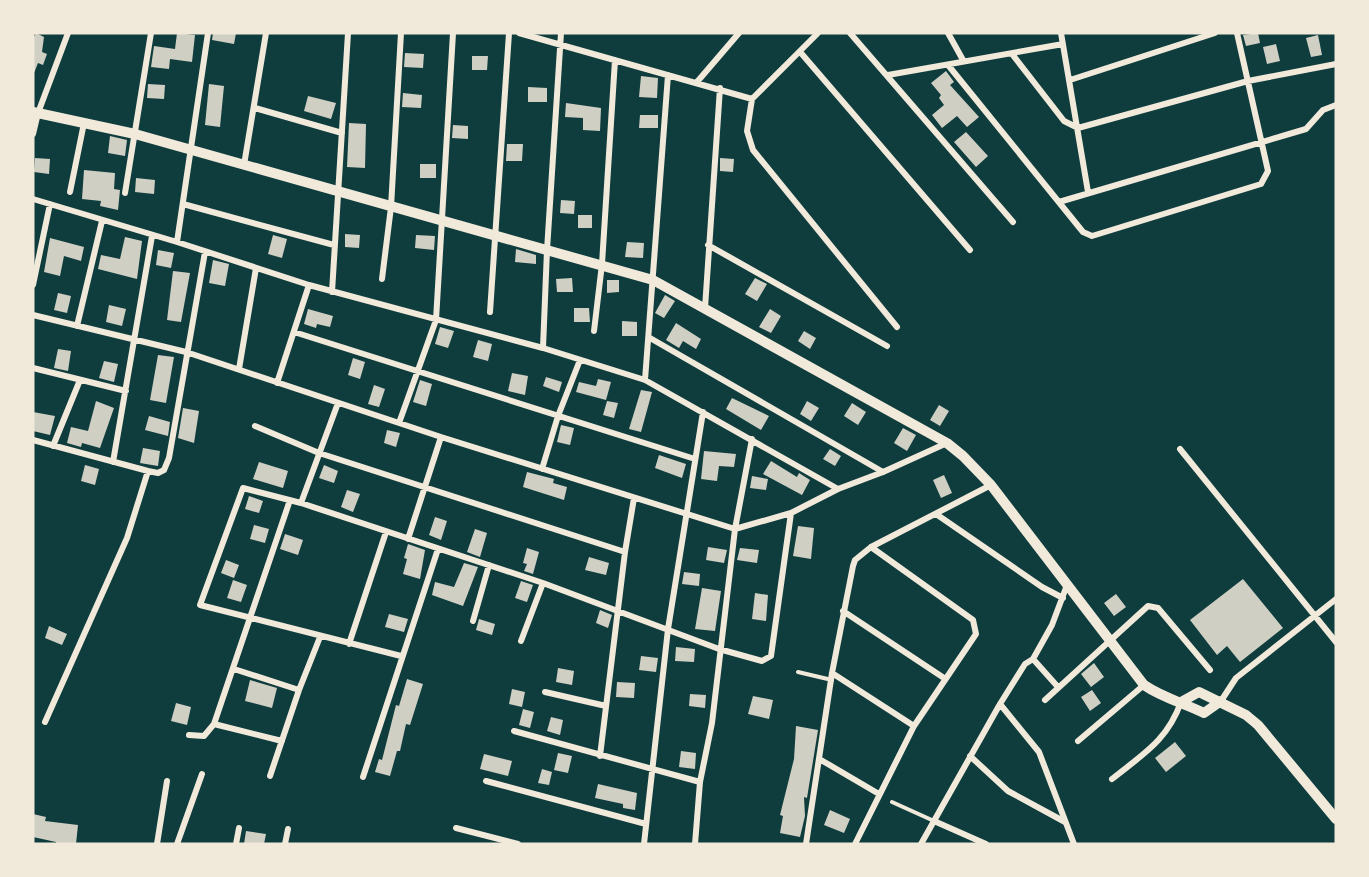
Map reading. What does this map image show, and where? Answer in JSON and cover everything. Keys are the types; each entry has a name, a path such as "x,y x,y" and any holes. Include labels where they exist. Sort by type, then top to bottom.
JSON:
{"main road":[{"path":"35,112 135,134 653,280 947,442 991,485 1144,685 1163,698 1181,702 1204,713 1221,701"},
{"path":"1181,702 1199,692 1246,715 1258,725 1336,819"}],"street":[{"path":"33,134 35,112 68,33"},
{"path":"125,193 150,33"},
{"path":"177,242 208,33"},
{"path":"244,165 266,33"},
{"path":"332,292 348,33"},
{"path":"382,279 391,207 401,33"},
{"path":"399,423 436,320 453,33"},
{"path":"490,312 508,33"},
{"path":"519,33 753,99"},
{"path":"543,348 561,33"},
{"path":"697,82 739,33"},
{"path":"819,33 753,99 747,131 753,150 897,327"},
{"path":"850,33 1013,222"},
{"path":"948,33 963,60"},
{"path":"1061,33 1088,192"},
{"path":"1070,80 1215,33"},
{"path":"948,65 1083,232 1092,236 1261,184 1268,171 1237,33"},
{"path":"888,75 1063,44"},
{"path":"801,53 970,250"},
{"path":"1012,54 1064,121 1078,128 1248,81 1336,64"},
{"path":"594,331 602,264 615,60"},
{"path":"645,381 668,75"},
{"path":"705,308 720,88"},
{"path":"1059,202 1262,140 1306,129 1323,110 1336,105"},
{"path":"255,108 342,133"},
{"path":"70,192 84,123"},
{"path":"33,199 332,292 543,348 645,381 838,489"},
{"path":"33,285 50,204"},
{"path":"183,204 334,245"},
{"path":"77,326 102,221"},
{"path":"113,462 136,340 152,236"},
{"path":"708,245 887,346"},
{"path":"33,440 148,471 161,472 169,458 205,252"},
{"path":"238,369 256,268"},
{"path":"277,383 309,285"},
{"path":"33,315 186,352 441,437 735,529 791,513 838,489 883,472 947,442"},
{"path":"294,332 418,369 695,459"},
{"path":"650,338 883,472"},
{"path":"542,469 558,416 580,360"},
{"path":"33,368 126,391"},
{"path":"53,446 80,380"},
{"path":"302,503 338,403"},
{"path":"644,844 668,629 703,412"},
{"path":"255,426 319,453 625,552"},
{"path":"408,539 441,437"},
{"path":"695,844 700,782 712,723 735,529 752,439"},
{"path":"1180,449 1336,642"},
{"path":"45,722 127,538 148,471"},
{"path":"806,844 843,611 855,560 871,547 991,485"},
{"path":"401,656 200,605 243,488 302,503 543,583 719,649 762,661 771,656 791,513"},
{"path":"600,756 625,552 634,498"},
{"path":"189,735 204,736 214,724 290,500"},
{"path":"936,514 1042,587 1063,598"},
{"path":"349,644 386,532"},
{"path":"855,844 914,726 975,634 973,620 871,547"},
{"path":"363,777 438,549"},
{"path":"474,621 489,565"},
{"path":"521,641 543,583"},
{"path":"921,844 1000,705 1025,664 1034,659 1053,626 1068,584"},
{"path":"1221,701 1236,678 1336,599"},
{"path":"1045,700 1148,606 1153,605 1170,621 1210,670"},
{"path":"843,611 944,678"},
{"path":"270,776 299,690 320,637"},
{"path":"1034,659 1058,687"},
{"path":"234,669 299,690"},
{"path":"832,677 914,726"},
{"path":"1078,741 1144,685"},
{"path":"545,692 606,706"},
{"path":"1112,779 1160,740 1174,722 1181,702"},
{"path":"1000,705 1039,752 1074,844"},
{"path":"214,724 282,741"},
{"path":"514,731 700,782"},
{"path":"970,756 1008,791 1065,822"},
{"path":"821,760 879,794"},
{"path":"177,844 202,774"},
{"path":"157,844 167,781"},
{"path":"486,781 646,824"},
{"path":"934,821 986,844"},
{"path":"236,844 239,828"},
{"path":"456,828 513,844"},
{"path":"285,844 288,829"}],"lane":[{"path":"798,672 832,677"},
{"path":"892,802 934,821"}],"building":[{"path":"36,33 44,37 42,52 47,54 43,65 38,63 34,73 33,39"},
{"path":"177,33 195,35 192,62 170,59 169,69 151,67 154,46 175,49"},
{"path":"213,33 236,33 234,44 212,40"},
{"path":"1258,33 1260,43 1246,46 1243,35"},
{"path":"1318,35 1322,55 1311,57 1306,38"},
{"path":"1276,44 1280,61 1267,64 1263,47"},
{"path":"405,53 424,54 423,68 404,67"},
{"path":"472,56 488,56 487,70 472,70"},
{"path":"946,71 954,82 950,85 979,117 967,127 957,116 942,128 932,115 944,105 939,98 941,95 931,83"},
{"path":"641,76 658,78 657,98 639,97"},
{"path":"148,84 165,85 164,99 147,98"},
{"path":"209,84 224,86 220,127 205,125"},
{"path":"528,87 547,88 547,102 528,102"},
{"path":"403,93 422,95 421,108 402,107"},
{"path":"308,96 336,103 331,119 304,111"},
{"path":"566,103 601,108 600,131 583,130 583,118 565,117"},
{"path":"640,115 658,115 658,128 639,128"},
{"path":"349,123 366,124 365,168 347,167"},
{"path":"453,125 468,126 468,139 452,138"},
{"path":"966,132 988,156 976,167 954,142"},
{"path":"110,136 127,140 125,156 108,153"},
{"path":"507,144 523,144 522,161 506,161"},
{"path":"35,158 50,159 49,174 34,172"},
{"path":"720,158 734,159 733,172 720,171"},
{"path":"420,164 436,164 436,178 420,178"},
{"path":"84,170 115,173 114,189 120,190 118,210 100,206 101,201 82,199"},
{"path":"136,178 155,180 154,194 135,192"},
{"path":"561,200 575,201 574,214 560,213"},
{"path":"578,215 592,215 592,228 578,228"},
{"path":"345,234 360,235 359,248 345,247"},
{"path":"273,235 287,239 282,258 268,254"},
{"path":"416,235 435,236 434,250 415,248"},
{"path":"125,237 142,241 137,279 98,269 101,255 120,259"},
{"path":"50,238 84,247 81,261 64,256 60,276 44,272"},
{"path":"627,242 644,243 643,258 625,257"},
{"path":"516,249 536,255 536,264 515,262"},
{"path":"158,250 174,253 171,268 156,265"},
{"path":"213,260 229,264 225,286 209,283"},
{"path":"173,271 190,273 181,322 167,320"},
{"path":"572,278 573,292 557,292 556,279"},
{"path":"755,278 767,284 757,301 745,294"},
{"path":"607,280 619,280 619,292 607,293"},
{"path":"58,293 71,296 67,313 54,310"},
{"path":"665,295 675,301 664,318 655,313"},
{"path":"109,305 126,309 122,326 106,322"},
{"path":"574,308 589,308 590,322 574,322"},
{"path":"308,309 333,316 330,327 317,324 316,328 304,324"},
{"path":"770,309 781,316 771,333 759,327"},
{"path":"622,321 637,322 637,336 622,336"},
{"path":"676,323 701,339 696,349 683,341 679,348 666,340"},
{"path":"440,327 454,331 448,348 435,344"},
{"path":"804,331 816,338 810,349 798,341"},
{"path":"478,340 492,344 488,361 473,357"},
{"path":"58,349 71,351 68,371 54,368"},
{"path":"158,355 174,357 166,403 150,400"},
{"path":"353,358 365,362 360,379 348,375"},
{"path":"104,361 118,364 114,382 99,378"},
{"path":"512,373 528,376 525,395 508,391"},
{"path":"546,377 562,382 559,392 543,386"},
{"path":"598,379 611,382 606,400 576,392 579,382 596,386"},
{"path":"420,380 432,384 426,406 413,402"},
{"path":"374,385 385,389 379,407 368,404"},
{"path":"641,390 652,392 641,432 629,429"},
{"path":"732,398 769,416 761,430 726,409"},
{"path":"96,401 114,408 100,448 82,443 81,447 67,443 71,427 88,431"},
{"path":"607,401 618,403 614,418 603,415"},
{"path":"807,401 819,408 811,421 800,414"},
{"path":"852,403 866,412 858,425 844,416"},
{"path":"939,405 949,411 940,426 930,420"},
{"path":"183,408 199,411 194,443 178,438"},
{"path":"33,412 55,416 50,435 33,431"},
{"path":"149,416 170,422 168,436 145,430"},
{"path":"561,425 574,428 570,445 557,442"},
{"path":"903,428 916,435 907,451 894,443"},
{"path":"387,430 400,433 396,447 384,443"},
{"path":"143,448 160,451 158,466 140,463"},
{"path":"830,449 841,456 835,466 823,459"},
{"path":"704,451 736,454 734,467 719,466 717,481 701,479"},
{"path":"659,455 686,464 682,478 655,468"},
{"path":"771,461 797,477 799,473 810,480 802,495 763,474"},
{"path":"259,462 288,471 283,488 253,479"},
{"path":"85,465 99,469 95,485 81,481"},
{"path":"324,465 338,471 334,483 319,478"},
{"path":"527,472 554,479 553,483 567,487 564,500 523,487"},
{"path":"944,475 952,493 941,498 933,480"},
{"path":"752,476 768,479 766,490 750,488"},
{"path":"347,490 360,494 353,512 341,507"},
{"path":"249,496 263,501 259,513 245,509"},
{"path":"435,517 447,521 441,540 429,535"},
{"path":"254,525 269,529 265,543 250,539"},
{"path":"798,526 814,528 811,559 793,556"},
{"path":"475,529 487,533 480,557 467,552"},
{"path":"285,534 303,540 298,555 280,549"},
{"path":"408,544 425,550 420,579 403,574"},
{"path":"708,547 727,550 724,563 706,560"},
{"path":"527,548 539,552 533,574 524,571 527,564 523,563"},
{"path":"740,548 759,550 757,563 737,560"},
{"path":"589,557 609,563 606,575 585,570"},
{"path":"226,560 239,565 234,578 221,573"},
{"path":"464,563 478,567 463,606 432,595 435,582 454,587"},
{"path":"684,572 700,574 699,586 682,584"},
{"path":"1243,579 1283,628 1240,662 1227,646 1217,655 1190,620"},
{"path":"233,580 247,585 241,602 227,598"},
{"path":"521,581 533,585 527,602 515,598"},
{"path":"702,588 721,591 715,631 695,629"},
{"path":"755,593 768,595 766,621 752,619"},
{"path":"1116,594 1126,607 1114,616 1104,603"},
{"path":"600,610 612,615 608,628 596,623"},
{"path":"389,614 408,619 404,632 385,627"},
{"path":"479,619 495,624 492,635 476,630"},
{"path":"49,626 67,634 62,645 45,638"},
{"path":"676,647 695,649 694,662 675,661"},
{"path":"641,656 658,658 656,672 639,670"},
{"path":"1094,663 1104,677 1091,687 1081,674"},
{"path":"558,668 574,671 572,685 556,682"},
{"path":"407,679 423,684 410,725 406,724 400,751 397,751 390,776 375,772 379,759 382,760 396,705 399,706"},
{"path":"250,680 277,688 272,708 245,701"},
{"path":"617,682 635,683 634,698 616,697"},
{"path":"512,689 525,692 522,707 509,704"},
{"path":"1092,690 1101,703 1090,711 1081,697"},
{"path":"690,694 706,695 705,708 689,706"},
{"path":"753,696 773,700 769,719 748,714"},
{"path":"176,703 191,707 187,725 171,721"},
{"path":"523,709 534,712 530,728 519,725"},
{"path":"551,717 563,720 560,735 547,731"},
{"path":"796,726 818,730 807,798 804,797 805,816 800,837 780,833 783,816 780,815 794,759"},
{"path":"1175,742 1186,756 1166,772 1155,758"},
{"path":"681,751 696,753 695,769 679,767"},
{"path":"558,753 572,756 568,773 554,770"},
{"path":"484,754 512,761 508,776 480,769"},
{"path":"542,769 552,772 549,785 538,783"},
{"path":"598,784 637,793 635,810 623,808 623,804 595,798"},
{"path":"830,810 850,819 844,833 824,825"},
{"path":"33,814 46,817 45,821 78,825 76,844 56,844 56,842 33,837"},
{"path":"246,831 266,834 264,844 244,844"}]}
